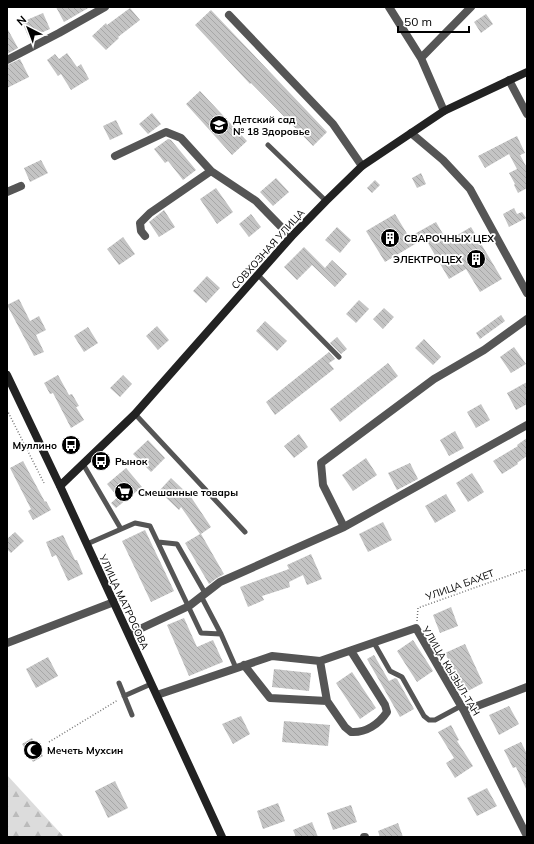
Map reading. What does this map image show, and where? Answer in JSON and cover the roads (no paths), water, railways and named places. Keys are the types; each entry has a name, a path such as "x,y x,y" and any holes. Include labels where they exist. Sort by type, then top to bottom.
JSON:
{"street":[{"path":"7,60 59,34 105,7"},
{"path":"389,7 421,58 444,111"},
{"path":"421,58 472,7"},
{"path":"229,15 333,124 362,166"},
{"name":"СОВХОЗНАЯ УЛИЦА","path":"60,486 135,414 291,238 362,166 444,111 527,72"},
{"path":"509,80 527,114"},
{"path":"115,156 166,132 181,138 211,171 256,201 291,238"},
{"path":"411,133 443,160 470,189 527,293"},
{"path":"145,236 141,231 140,223 150,213 211,171"},
{"path":"7,192 21,186"},
{"path":"344,527 323,485 321,464 434,379 484,350 527,319"},
{"name":"УЛИЦА МАТРОСОВА","path":"7,375 129,634 222,837"},
{"path":"129,634 188,606 220,582 344,527 527,426"},
{"path":"7,643 114,602"},
{"name":"УЛИЦА КЫЗЫЛ-ТАН","path":"157,695 272,656 320,661 416,628 462,708 527,836"},
{"path":"320,661 327,701 346,727 351,732 357,733 366,730 383,719 387,712 385,705 351,651"},
{"path":"244,665 270,698 327,701"},
{"path":"462,708 527,687"}],"lane":[{"path":"268,145 326,201"},
{"path":"258,275 339,357"},
{"path":"135,414 245,532"},
{"path":"83,464 121,529"},
{"path":"87,544 135,523 150,526 201,633 221,634"},
{"path":"158,542 177,544 203,595 236,668"},
{"path":"374,643 390,671 402,677 424,716 429,720 435,720 462,708"},
{"path":"119,683 132,715"},
{"path":"124,696 152,684"}],"place":[{"name":"Детский сад № 18 Здоровье","path":"219,125"},
{"name":"СВАРОЧНЫХ ЦЕХ","path":"390,238"},
{"name":"ЭЛЕКТРОЦЕХ","path":"476,259"},
{"name":"Муллино","path":"71,445"},
{"name":"Рынок","path":"101,461"},
{"name":"Смешанные товары","path":"124,492"},
{"name":"Мечеть Мухсин","path":"33,750"}]}
